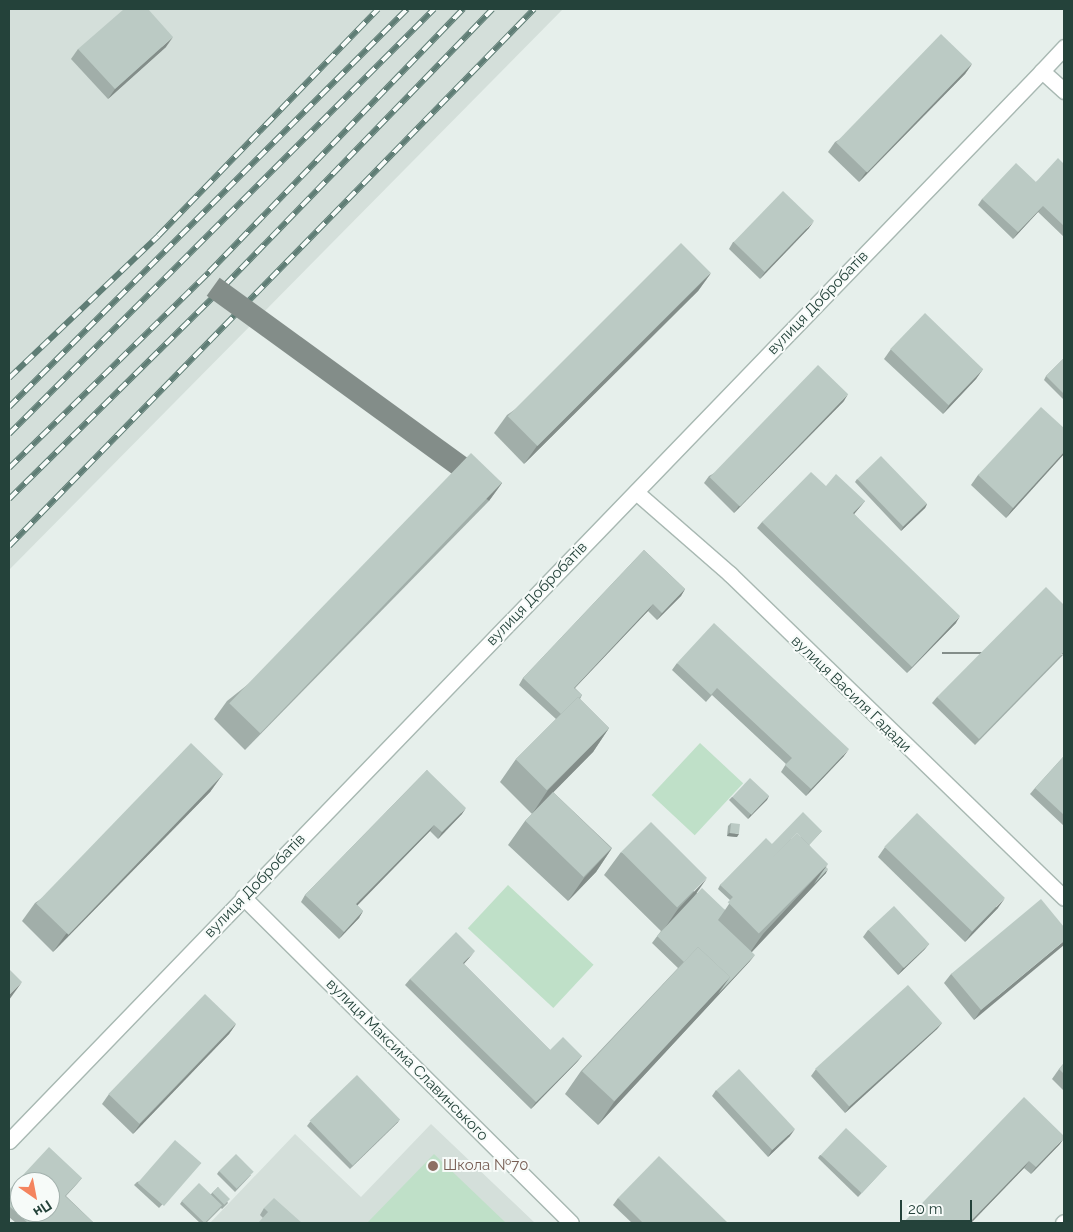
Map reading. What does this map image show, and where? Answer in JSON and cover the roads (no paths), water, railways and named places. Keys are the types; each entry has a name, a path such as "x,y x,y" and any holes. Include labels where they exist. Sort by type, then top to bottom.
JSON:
{"street":[{"name":"вулиця Добробатів","path":"9,1141 1064,47"},
{"path":"1042,71 1064,91"},
{"name":"вулиця Василя Гадади","path":"636,492 730,574 1064,898"},
{"name":"вулиця Максима Славинського","path":"244,897 571,1223"}],"railway":[{"path":"9,378 158,236 378,9"},
{"path":"9,407 407,9"},
{"path":"9,434 434,9"},
{"path":"9,468 209,272 463,9"},
{"path":"9,499 225,285 492,9"},
{"path":"9,546 534,9"}],"place":[{"name":"Школа №70","path":"433,1166"}]}
